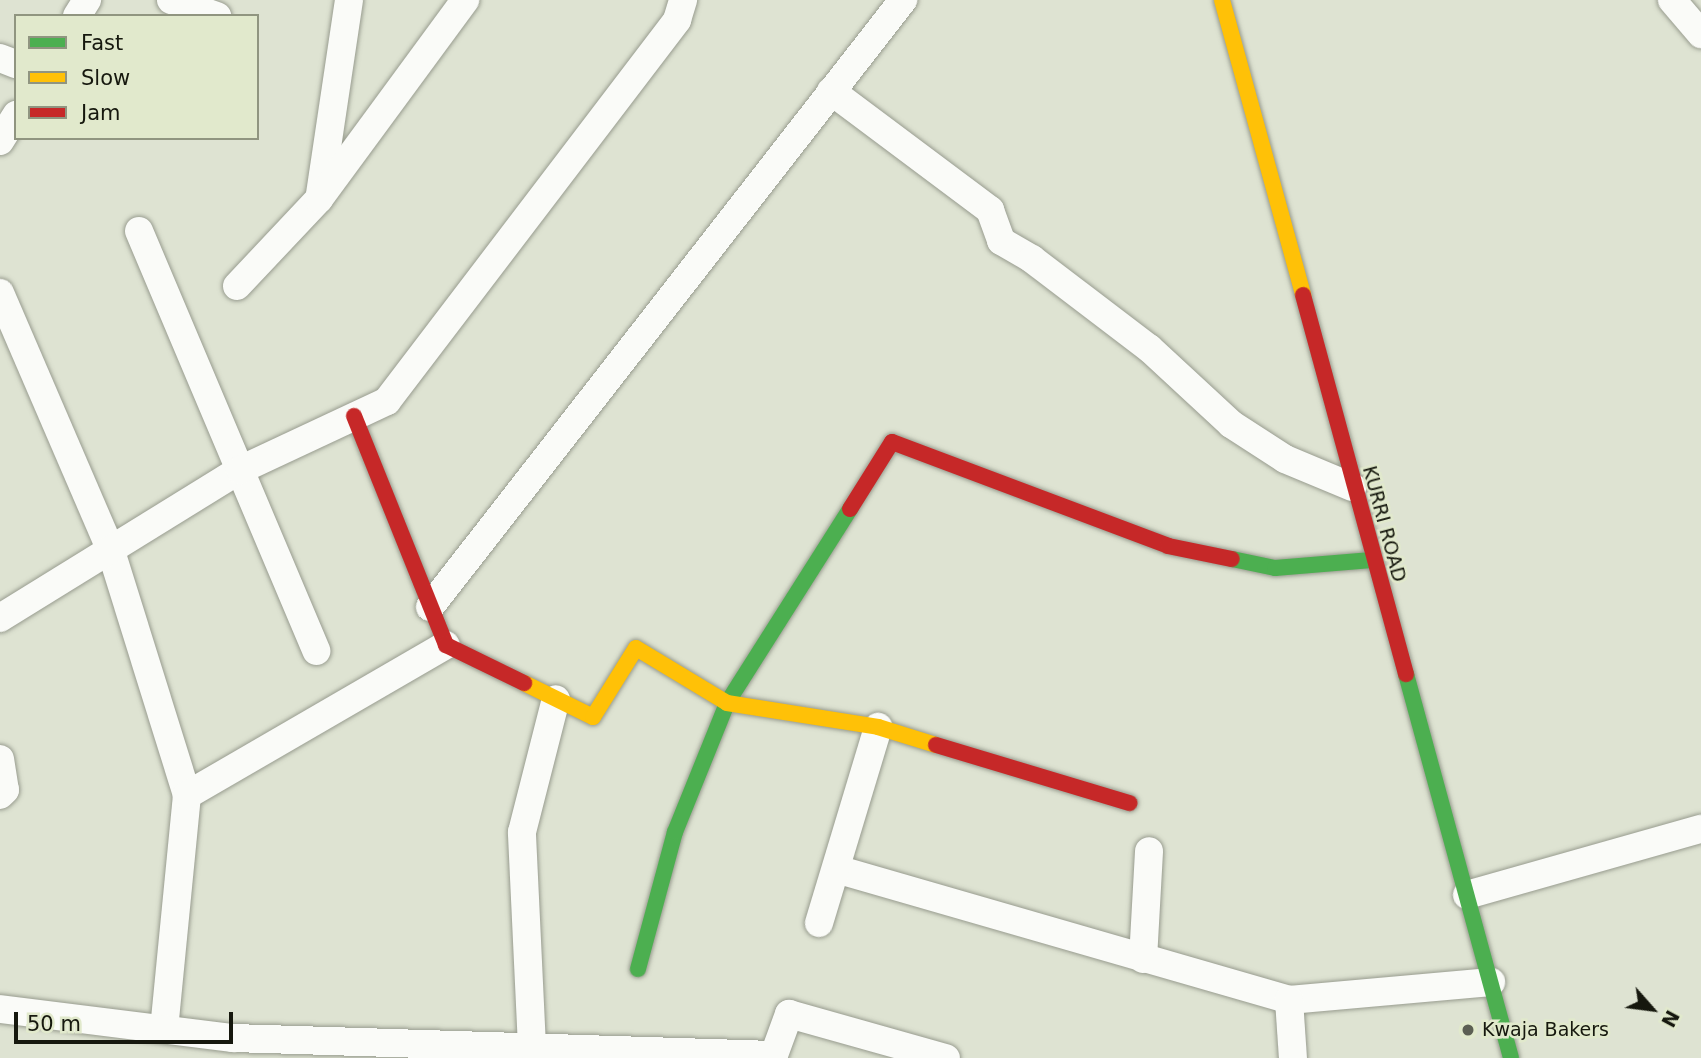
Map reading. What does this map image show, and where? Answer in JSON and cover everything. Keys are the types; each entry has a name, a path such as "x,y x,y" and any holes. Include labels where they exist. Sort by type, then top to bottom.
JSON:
{"street":[{"path":"172,0 211,14"},
{"path":"319,199 349,0"},
{"path":"237,286 319,199 465,0"},
{"path":"0,618 240,470 387,401 677,20 683,0"},
{"path":"430,607 902,0"},
{"name":"KURRI ROAD","path":"1222,0 1352,487 1511,1058"},
{"path":"1672,0 1701,33"},
{"path":"831,91 990,210 1002,241 1032,259 1149,348 1231,424 1285,459 1352,487"},
{"path":"0,141 14,118"},
{"path":"139,231 316,652"},
{"path":"0,293 111,551 187,795 164,1029"},
{"path":"354,416 446,645 593,717 636,648 727,703 878,727 1129,803"},
{"path":"638,969 675,832 727,703 892,442 1168,546 1275,568 1372,560"},
{"path":"187,795 446,645"},
{"path":"532,1047 522,832 556,699"},
{"path":"820,923 878,727"},
{"path":"0,759 5,790 0,795"},
{"path":"1467,895 1701,830"},
{"path":"1143,959 1149,851"},
{"path":"836,869 1289,1000 1491,982"},
{"path":"1289,1000 1293,1058"},
{"path":"0,1009 233,1038 774,1055 789,1014 946,1058"}],"traffic: fast":[{"path":"638,969 675,832 727,703 850,509"},
{"path":"1232,559 1275,568 1372,560"},
{"path":"1406,674 1511,1058"}],"traffic: slow":[{"path":"1222,0 1303,295"},
{"path":"524,683 593,717 636,648 727,703 878,727 936,745"}],"traffic: jam":[{"path":"1303,295 1406,674"},
{"path":"354,416 446,645 524,683"},
{"path":"850,509 892,442 1168,546 1232,559"},
{"path":"936,745 1129,803"}],"place":[{"name":"Kwaja Bakers","path":"1468,1030"}]}
